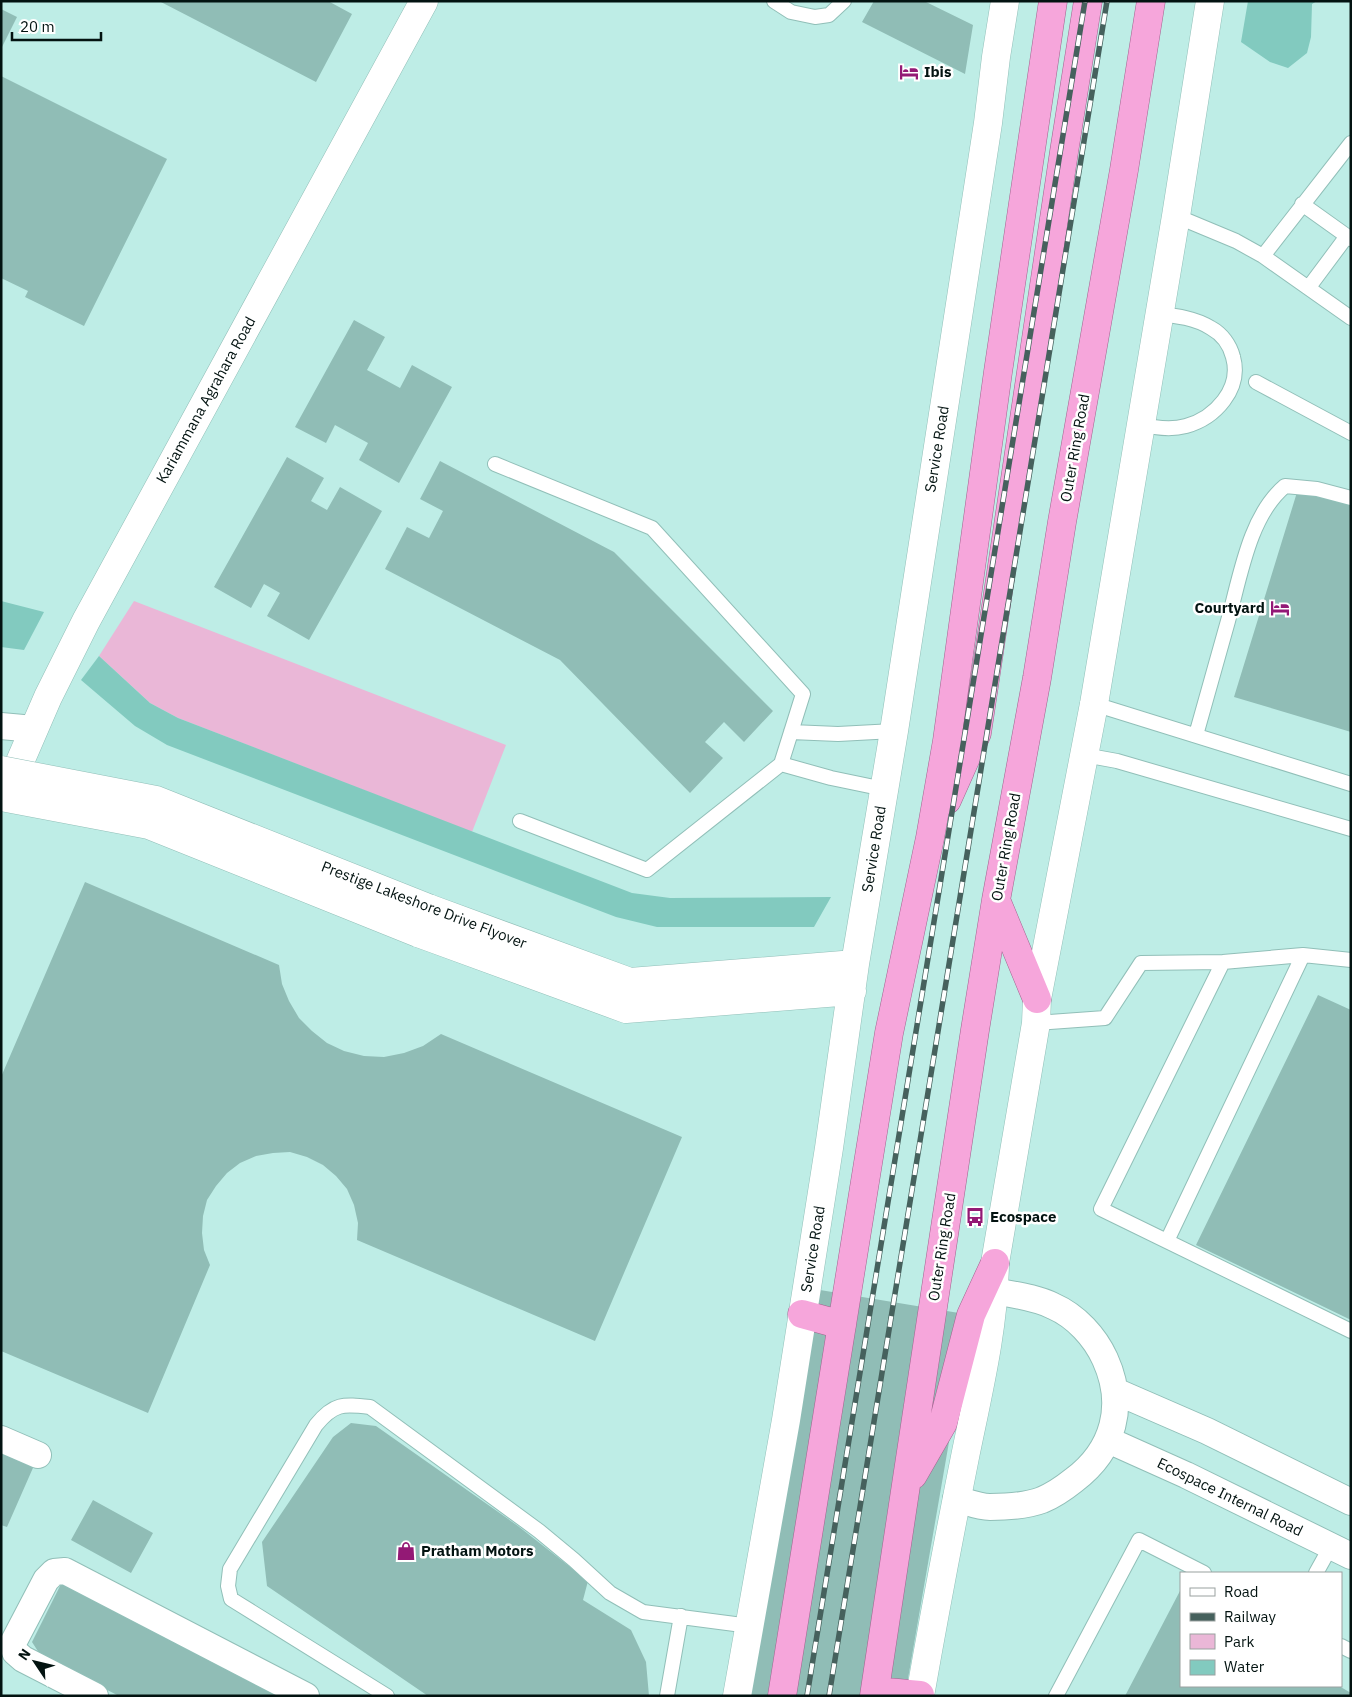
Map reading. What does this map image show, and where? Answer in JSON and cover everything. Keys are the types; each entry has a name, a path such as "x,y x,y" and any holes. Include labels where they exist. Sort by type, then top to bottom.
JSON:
{"highway":[{"path":"782,1696 890,1033 948,741 998,372 1053,1"},
{"path":"930,838 977,734 1088,1"},
{"name":"Outer Ring Road","path":"874,1693 974,1030 1037,678 1124,170 1150,1"},
{"path":"996,900 1036,1011"},
{"path":"905,1489 943,1424 971,1315 995,1263"},
{"path":"802,1314 842,1325"},
{"path":"874,1693 920,1695"}],"street":[{"name":"Kariammana Agrahara Road","path":"1,804 48,697 86,621 424,1"},
{"name":"Service Road","path":"737,1696 786,1420 855,964 894,731 1006,1"},
{"path":"920,1695 956,1499 987,1348 994,1291 995,1263 1036,1011 1094,704 1210,1"},
{"path":"1,726 34,728"},
{"name":"Prestige Lakeshore Drive Flyover","path":"1,770 156,800 626,1010 852,991"},
{"name":"Prestige Lakeshore Drive Flyover","path":"1,797 149,825 423,920 630,982 855,964"},
{"path":"956,1499 989,1507 1019,1505 1034,1502 1060,1491 1081,1475 1102,1451 1108,1440 1116,1414 1115,1391 1110,1370 1100,1349 1088,1333 1072,1317 1054,1306 1034,1299 994,1291"},
{"path":"1115,1391 1207,1431 1351,1502"},
{"path":"1,1439 38,1455"},
{"name":"Ecospace Internal Road","path":"1108,1440 1186,1475 1341,1551"},
{"path":"95,1696 23,1659 15,1652 13,1643 46,1580 54,1572 65,1570 306,1696"}],"lane":[{"path":"774,1 792,12 815,17 829,15 844,1"},
{"path":"1263,256 1351,143"},
{"path":"1302,204 1349,237 1309,288"},
{"path":"1176,216 1236,241 1263,256 1351,318"},
{"path":"1140,424 1168,428 1186,426 1201,419 1215,411 1228,396 1234,378 1235,364 1231,351 1222,337 1211,328 1196,321 1159,314"},
{"path":"1234,378 1254,382 1351,433"},
{"path":"494,464 652,528 803,694 781,764 647,870 520,821"},
{"path":"1196,735 1249,547 1264,510 1275,494 1285,486 1317,489 1351,498"},
{"path":"1094,704 1351,784"},
{"path":"791,732 838,734 894,731"},
{"path":"1084,755 1117,761 1351,829"},
{"path":"781,764 831,778 884,789"},
{"path":"1036,1011 1105,1018 1141,963 1223,962 1303,955 1351,960"},
{"path":"1167,1241 1303,955"},
{"path":"1223,962 1101,1209 1351,1331"},
{"path":"387,1696 231,1599 228,1586 230,1569 316,1424 328,1411 348,1405 370,1407 539,1531 574,1560 610,1594 644,1612 750,1626"},
{"path":"1056,1696 1139,1540 1202,1572"},
{"path":"1317,1572 1341,1551"},
{"path":"667,1696 681,1616"}],"green space":[{"path":"134,601 506,745 472,832 178,718 150,703 99,656"}],"water":[{"path":"1248,1 1317,1 1312,4 1311,37 1307,53 1288,68 1270,62 1241,42"},
{"path":"1,601 44,612 24,650 1,647"},
{"path":"99,656 150,703 178,718 632,893 670,898 831,897 814,927 657,927 616,917 167,745 135,726 81,680"}],"building":[{"path":"159,1 328,1 352,14 316,82"},
{"path":"874,1 924,1 973,25 965,74 862,22"},
{"path":"1,9 17,17 1,49"},
{"path":"1,76 167,159 84,326 25,297 28,291 1,278"},
{"path":"354,320 385,337 367,370 400,388 412,365 452,387 399,483 359,460 368,443 335,425 326,443 295,427"},
{"path":"287,457 324,478 311,501 327,510 340,487 382,511 309,640 267,616 280,593 264,584 251,608 214,587"},
{"path":"440,461 614,552 773,711 744,742 724,722 705,742 723,758 690,793 560,660 385,569 407,527 429,538 443,511 420,499"},
{"path":"1298,489 1351,505 1351,732 1234,697"},
{"path":"85,882 279,965 282,984 299,1018 327,1043 344,1051 364,1056 384,1057 404,1053 423,1046 441,1034 682,1137 595,1341 357,1240 358,1223 354,1205 347,1189 323,1165 307,1157 290,1152 256,1156 240,1163 227,1173 207,1200 203,1216 202,1233 204,1250 210,1265 148,1413 1,1351 1,1077"},
{"path":"1318,995 1351,1010 1351,1320 1196,1245"},
{"path":"808,1288 971,1315 905,1696 738,1696"},
{"name":"Pratham Motors","path":"351,1423 376,1426 518,1526 588,1581 583,1600 631,1630 646,1662 649,1696 428,1696 267,1586 262,1542 333,1437"},
{"path":"1,1446 36,1461 7,1527 1,1525"},
{"path":"93,1500 153,1533 131,1573 71,1540"},
{"path":"61,1584 281,1696 119,1696 41,1656 32,1642"},
{"path":"1180,1591 1180,1687 1341,1687 1351,1693 1351,1696 1125,1696"}],"railway":[{"path":"807,1696 1085,1"},
{"path":"829,1696 1107,1"}],"place":[{"name":"Ibis","path":"909,72"},
{"name":"Courtyard","path":"1280,608"},
{"name":"Ecospace","path":"975,1217"},
{"name":"Pratham Motors","path":"406,1551"}]}
